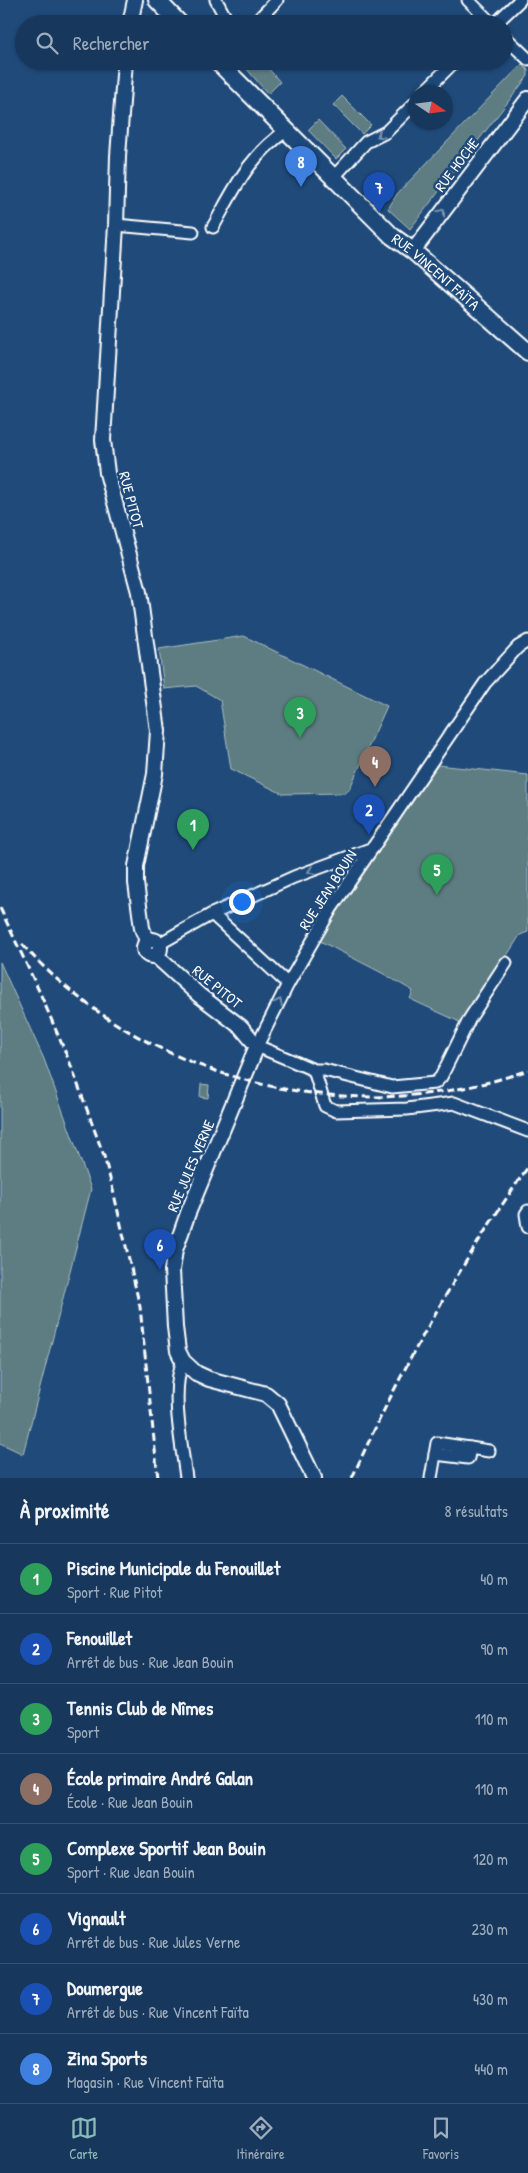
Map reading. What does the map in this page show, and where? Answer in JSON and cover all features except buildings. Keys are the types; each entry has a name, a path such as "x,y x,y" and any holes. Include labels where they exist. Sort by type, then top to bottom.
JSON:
{"main road":[{"path":"157,0 171,15"},
{"name":"RUE VINCENT FAÏTA","path":"226,70 392,236 413,251 528,352"}],"street":[{"path":"132,15 135,0"},
{"path":"216,0 224,15"},
{"path":"263,15 277,0"},
{"path":"468,0 484,15"},
{"path":"503,15 520,0"},
{"path":"513,45 528,59"},
{"name":"RUE PITOT","path":"124,70 103,440 106,473 139,592 158,731 155,774 136,866 136,883 141,920 154,947 199,996 241,1027 257,1046"},
{"path":"431,85 446,70"},
{"name":"RUE HOCHE","path":"413,251 528,99"},
{"path":"333,178 366,142 386,132 408,110"},
{"path":"213,227 247,167 274,139 286,130"},
{"path":"116,226 193,232"},
{"name":"RUE JEAN BOUIN","path":"257,1046 288,984 331,909 485,682 518,647 528,642"},
{"path":"154,947 212,914 294,877 373,848"},
{"path":"212,914 288,984"},
{"path":"257,1046 314,1070 324,1070 392,1087 435,1083 441,1077 470,1018 506,963"},
{"name":"RUE JULES VERNE","path":"183,1361 178,1351 175,1327 172,1270 175,1250 188,1213 257,1046"},
{"path":"314,1070 325,1106 336,1111 407,1109 454,1103 528,1131"},
{"path":"528,1211 526,1214 528,1227"},
{"path":"186,1478 176,1395 178,1372 183,1361 196,1373 266,1394 278,1404 314,1478"},
{"path":"431,1478 437,1443 489,1451"}],"green space":[{"path":"522,64 528,70 528,76 410,229 388,209 397,194"},
{"path":"248,70 270,70 280,82 268,94"},
{"path":"342,96 371,125 362,134 333,105"},
{"path":"318,120 346,149 336,159 308,130"},
{"path":"244,636 387,706 349,790 345,793 283,794 231,769 220,700 196,686 164,689 159,649"},
{"path":"438,765 528,775 528,932 520,935 464,1024 410,999 413,991 318,940 328,920"},
{"path":"0,962 44,1059 91,1189 23,1454 0,1443"},
{"path":"201,1084 209,1085 208,1098 200,1097"}],"railway":[{"path":"0,908 70,1063 104,1156 140,1307 158,1478"},
{"path":"22,944 72,992 128,1031 190,1062 256,1083 324,1094 393,1096 461,1088 528,1070"},
{"path":"352,1478 390,1397 432,1318 478,1242 528,1167"}],"place":[{"name":"Zina Sports","path":"301,187"},
{"name":"Doumergue","path":"379,213"},
{"name":"Tennis Club de Nîmes","path":"300,738"},
{"name":"École primaire André Galan","path":"375,787"},
{"name":"Fenouillet","path":"369,835"},
{"name":"Piscine Municipale du Fenouillet","path":"193,850"},
{"name":"Complexe Sportif Jean Bouin","path":"437,895"},
{"name":"Vignault","path":"160,1270"}]}
